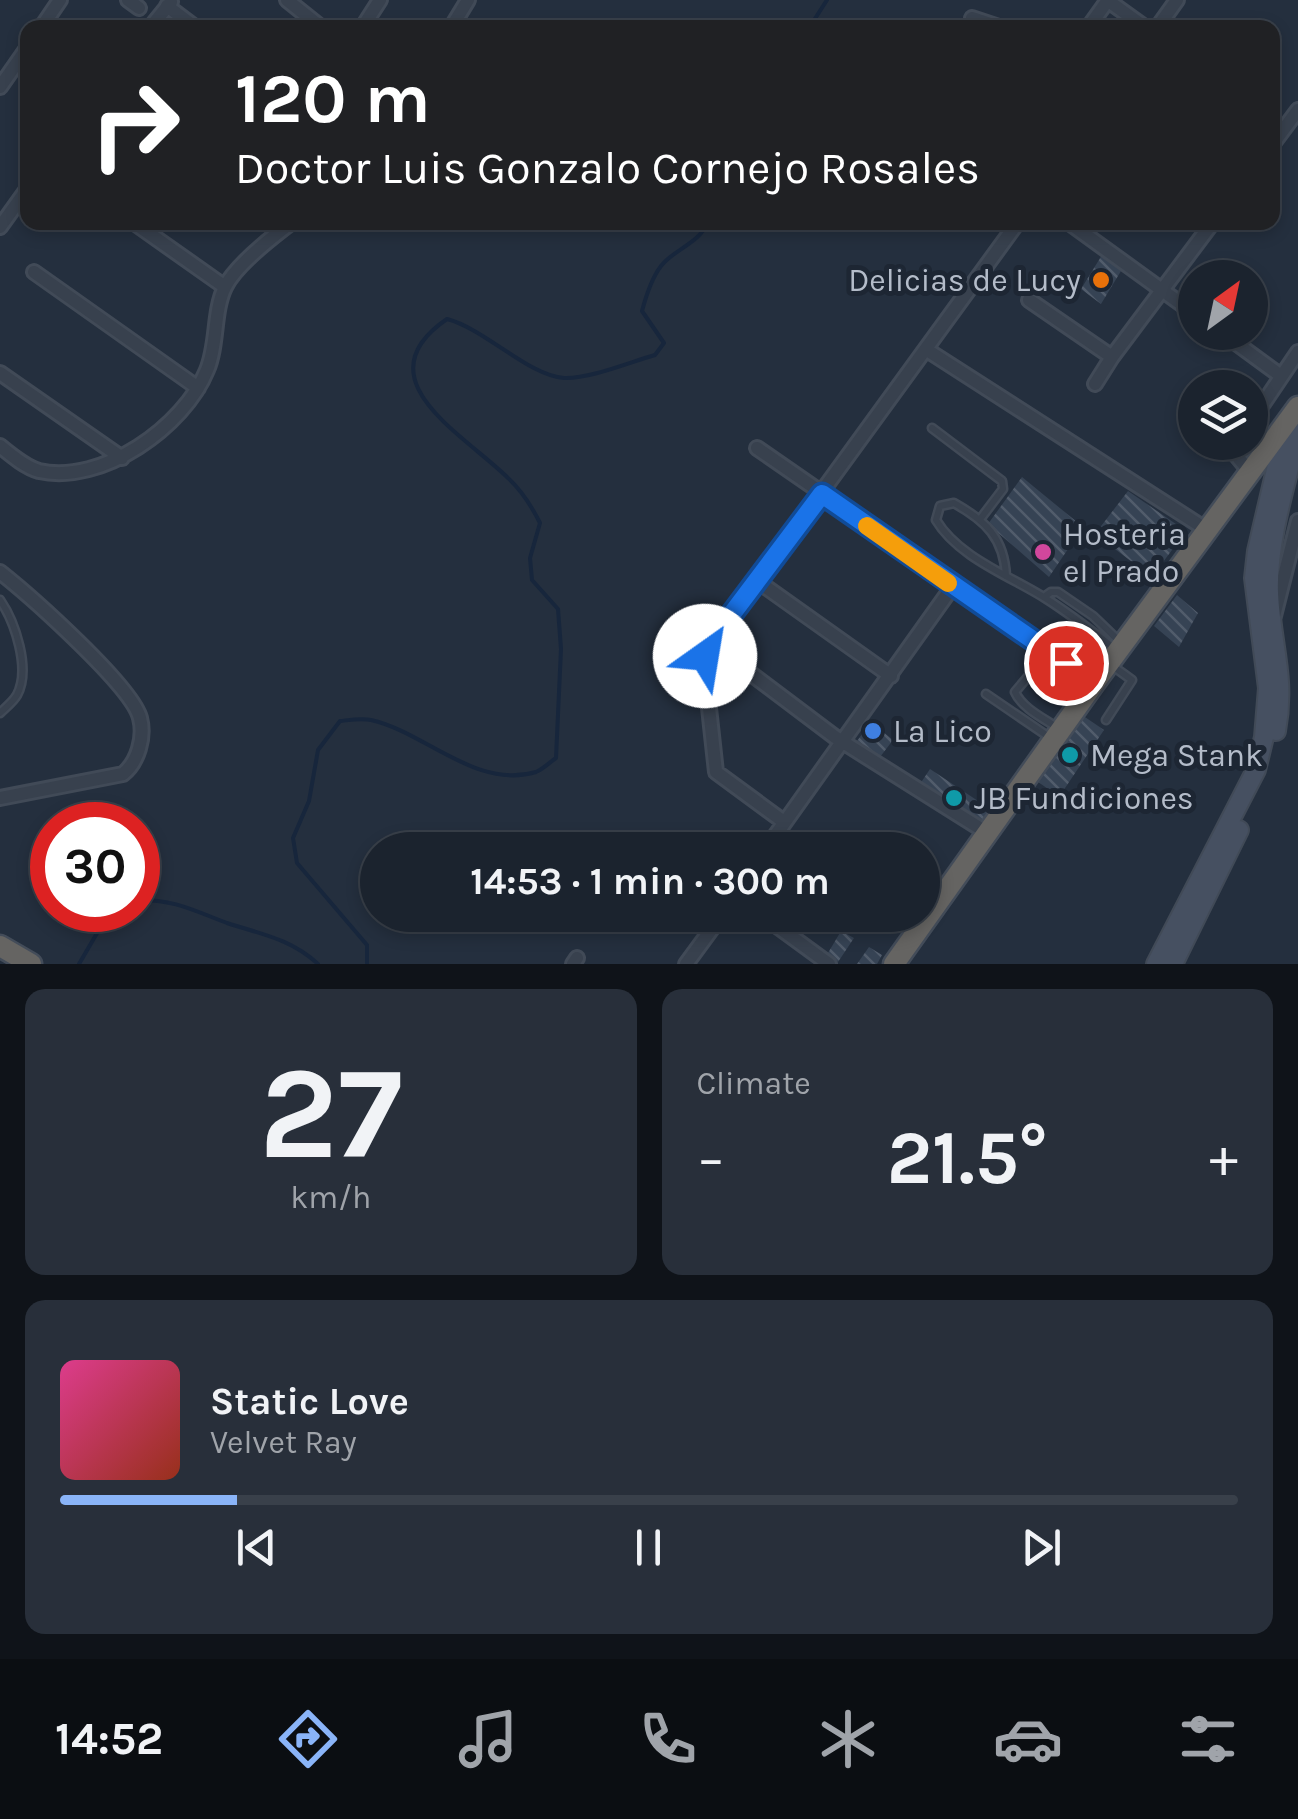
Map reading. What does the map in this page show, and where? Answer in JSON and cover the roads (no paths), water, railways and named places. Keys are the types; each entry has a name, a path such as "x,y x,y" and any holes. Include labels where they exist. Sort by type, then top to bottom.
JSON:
{"highway":[{"path":"894,964 1207,530 1294,421"},
{"path":"4,948 31,964"}],"main road":[{"path":"1173,964 1261,785 1268,761 1282,681 1254,578 1257,551 1294,421"},
{"path":"1156,964 1256,770 1264,738 1268,688 1265,625"}],"street":[{"path":"287,0 312,20"},
{"path":"1107,0 1135,20"},
{"path":"972,18 978,20"},
{"path":"0,86 20,58"},
{"path":"0,227 20,199"},
{"path":"144,230 225,287"},
{"path":"0,446 37,470 79,472 122,458 158,432 198,388 212,353 225,287 239,268 283,230"},
{"path":"784,822 716,772 704,662 710,643 1012,230"},
{"path":"1079,230 1178,302"},
{"path":"1094,384 1208,230"},
{"path":"34,272 198,388"},
{"path":"1029,300 1112,357"},
{"path":"927,350 1207,530"},
{"path":"1246,350 1281,376"},
{"path":"1268,396 1298,352"},
{"path":"0,373 122,458"},
{"path":"757,448 953,586 1090,690"},
{"path":"1240,460 1250,472"},
{"path":"1265,625 1298,521"},
{"path":"0,572 111,678 135,706 141,730 137,757 123,774 0,798"},
{"path":"756,580 891,676"},
{"path":"778,832 953,586"},
{"path":"710,643 844,743 990,834"},
{"path":"686,964 709,932"},
{"path":"785,932 829,964"}],"lane":[{"path":"932,428 1002,481 1003,489 981,518"},
{"path":"1006,576 1000,544 981,518 954,503 940,506 936,513 946,534 1006,576 1044,597 1117,653"},
{"path":"1044,597 1058,592 1093,616 1132,680 1106,720"},
{"path":"0,600 16,634 21,668 16,696 0,714"},
{"path":"1058,735 1015,692 1031,670 1040,667 1090,690"},
{"path":"986,694 1058,735"}],"waterway":[{"path":"814,20 827,0"},
{"path":"367,964 367,945 297,863 293,838 309,801 318,750 340,721 367,719 391,726 492,773 536,772 556,758 561,649 558,609 532,580 530,558 540,523 513,483 428,405 416,384 413,363 423,341 447,319 536,369 564,378 598,373 655,355 664,343 642,311 649,288 661,266 704,230"},
{"path":"160,901 275,938 318,964"},
{"path":"79,964 98,932"}],"place":[{"name":"Delicias de Lucy","path":"1101,280"},
{"name":"Hosteria el Prado","path":"1043,552"},
{"name":"La Lico","path":"873,731"},
{"name":"Mega Stank","path":"1070,755"},
{"name":"JB Fundiciones","path":"954,798"}]}
